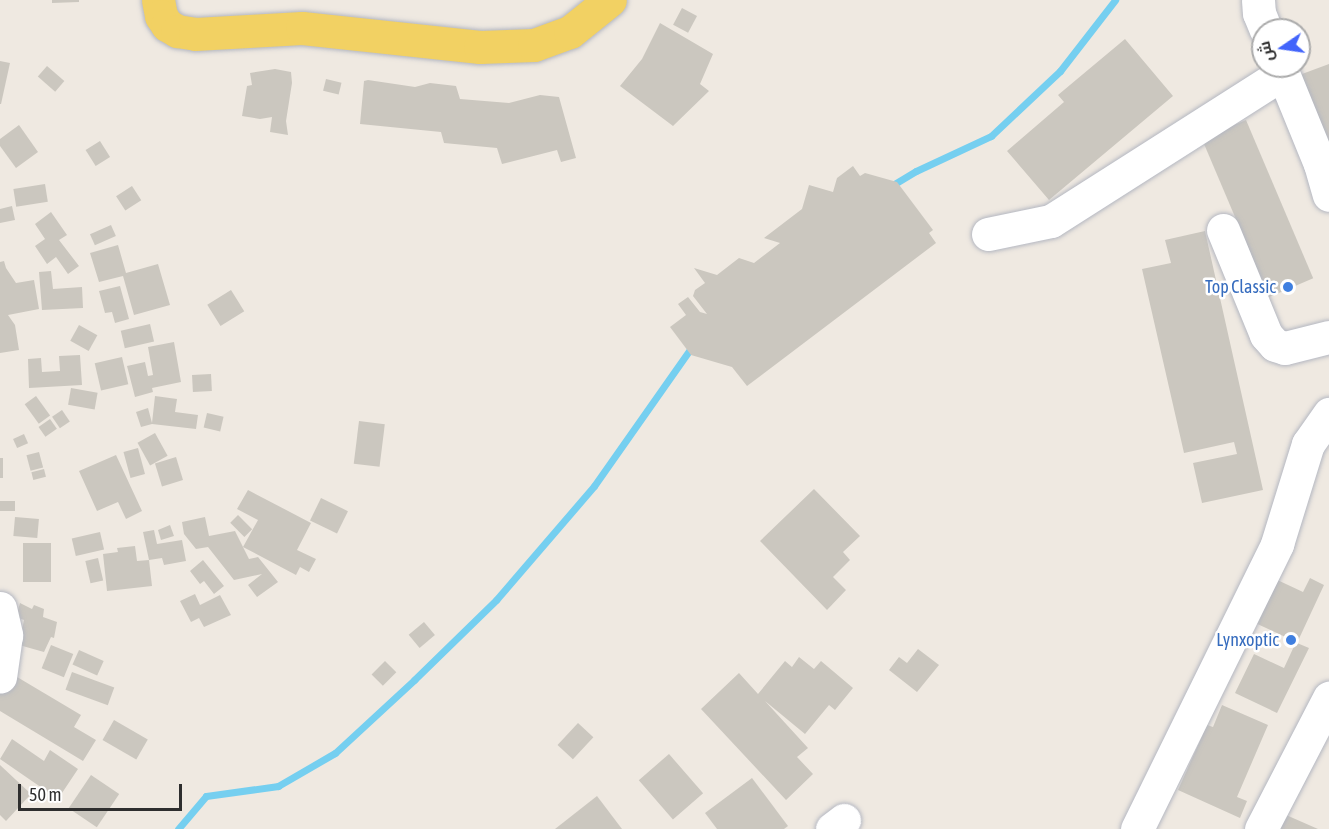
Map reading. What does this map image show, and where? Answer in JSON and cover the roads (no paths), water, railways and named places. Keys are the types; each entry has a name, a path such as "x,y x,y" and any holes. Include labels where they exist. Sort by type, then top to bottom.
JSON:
{"main road":[{"path":"158,0 167,25 177,31 195,34 302,28 480,47 534,45 570,32 610,0"}],"street":[{"path":"1258,0 1261,18"},
{"path":"988,234 1051,221 1270,78"},
{"path":"1285,78 1320,164 1329,195"},
{"path":"1223,230 1266,335 1275,345 1285,348 1329,336"},
{"path":"1137,829 1277,544 1308,444 1329,414"},
{"path":"0,608 6,635 0,677"},
{"path":"1261,829 1329,698"}],"waterway":[{"path":"891,186 916,171 991,136 1060,71 1115,0"},
{"path":"178,829 206,796 278,786 335,753 414,680 496,600 594,486 693,345"}],"place":[{"name":"Top Classic","path":"1288,287"},
{"name":"Lynxoptic","path":"1291,640"}]}
